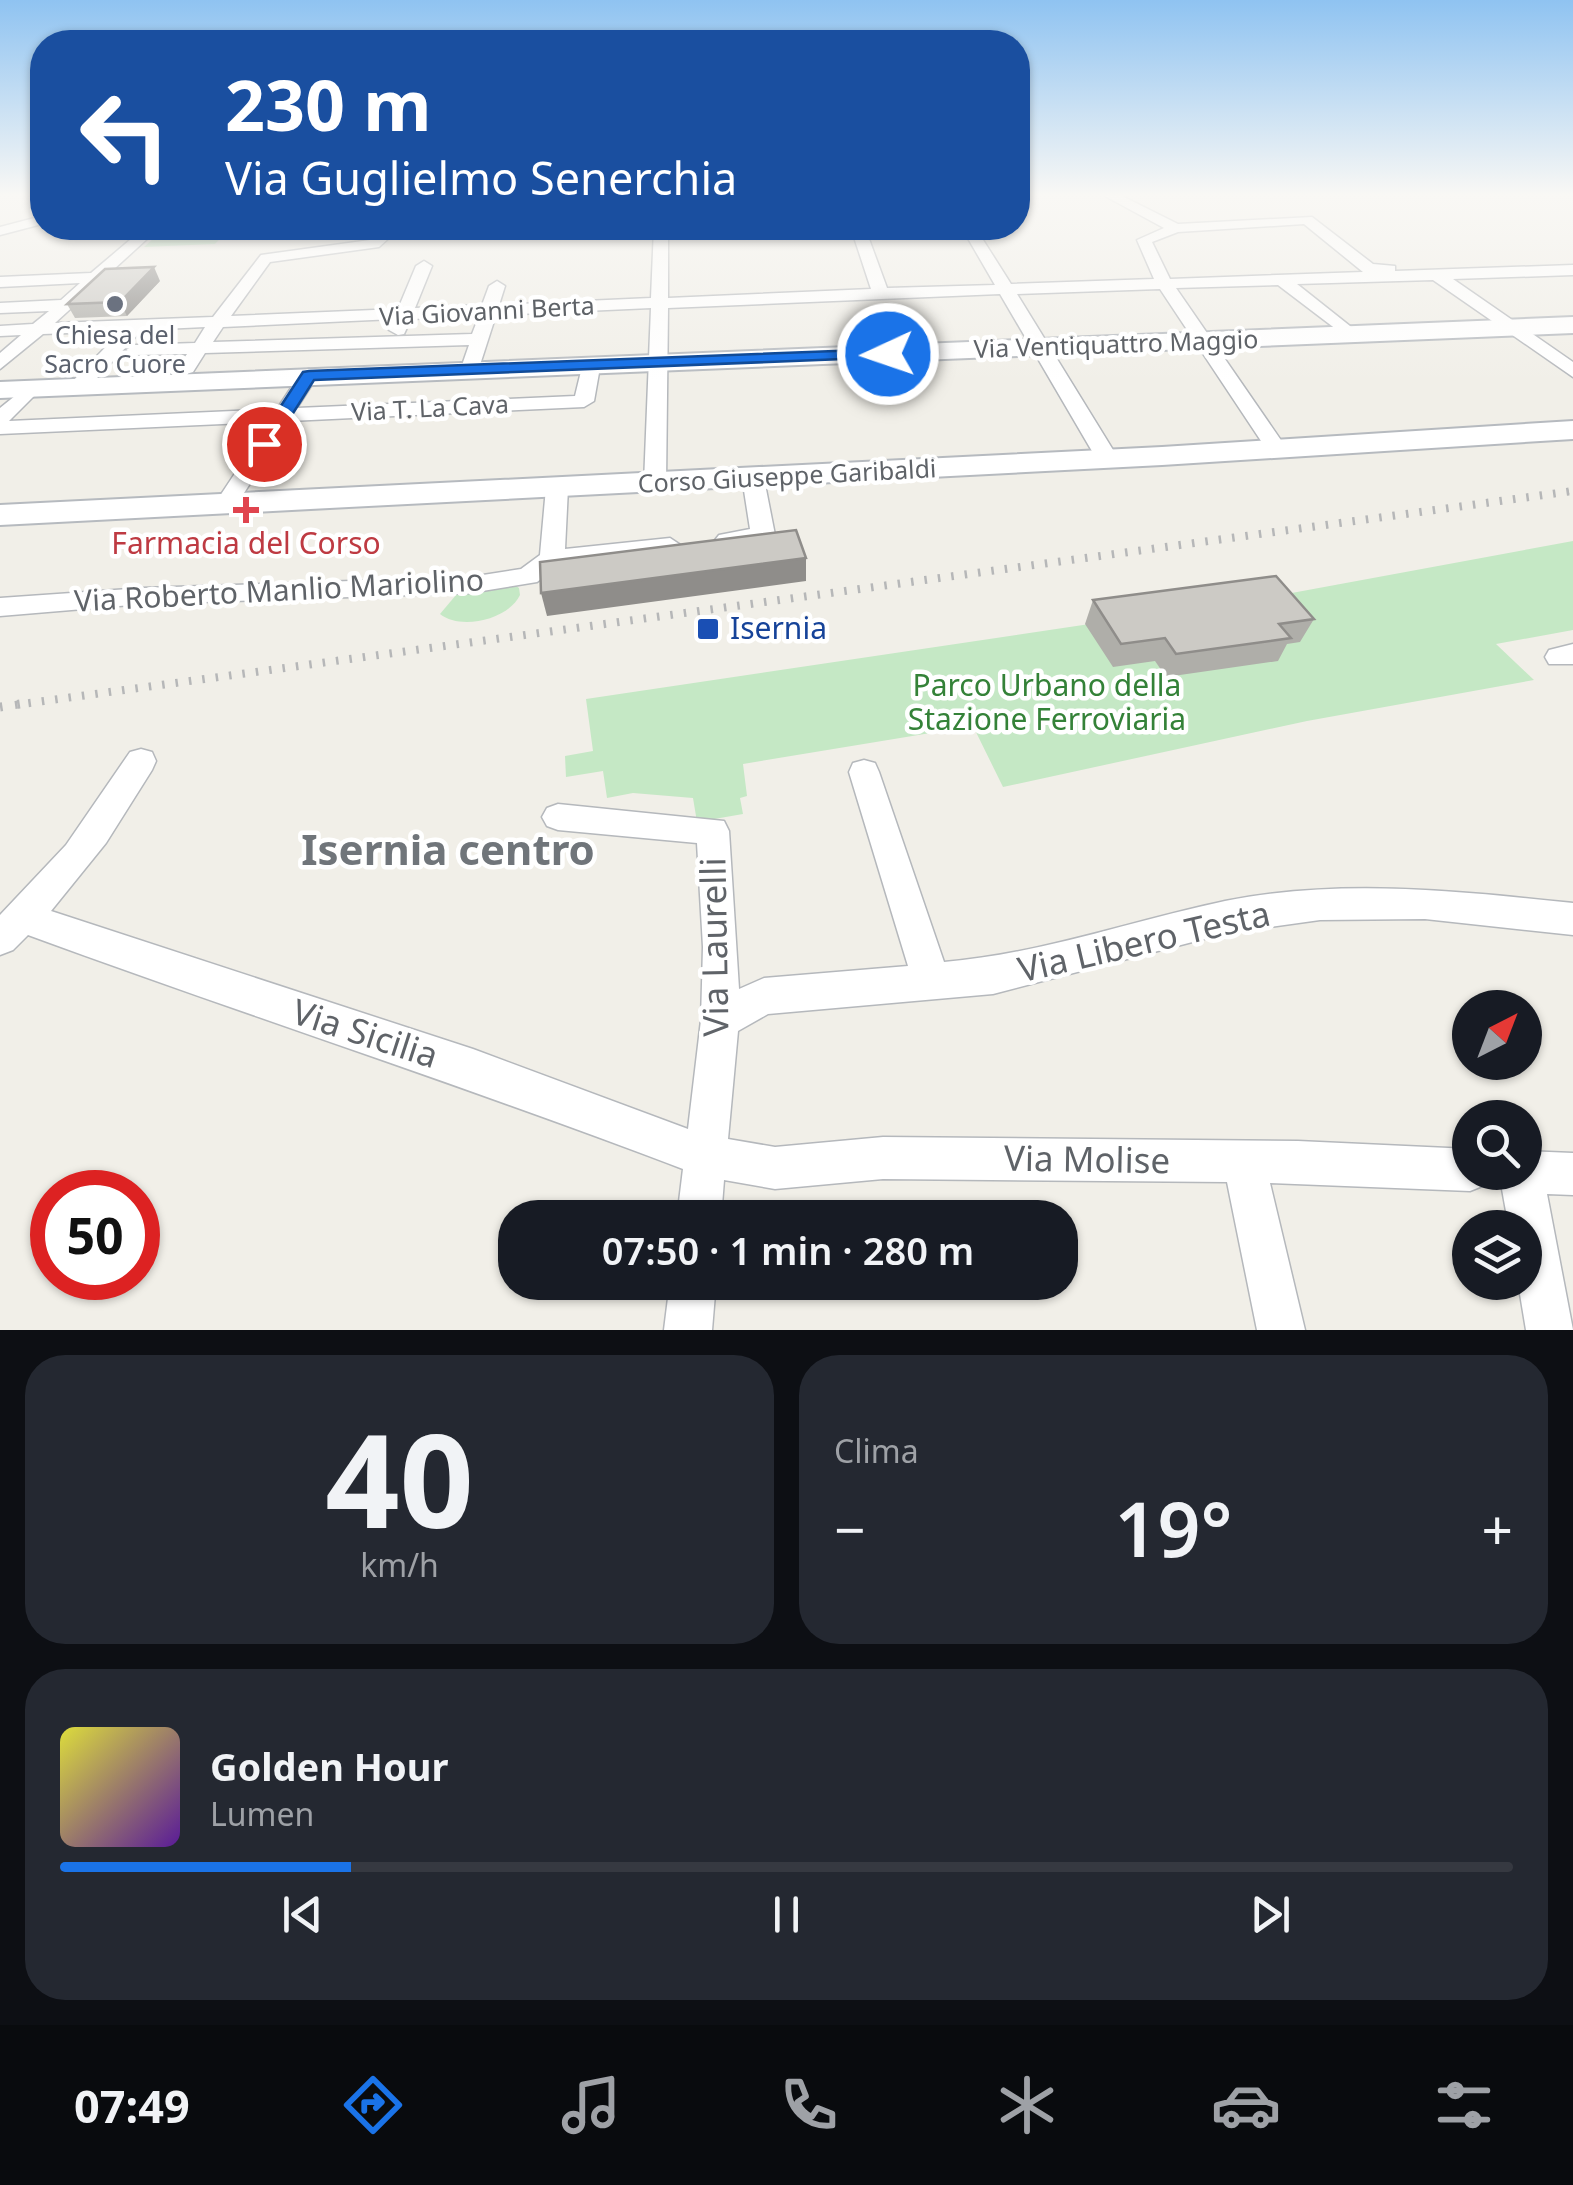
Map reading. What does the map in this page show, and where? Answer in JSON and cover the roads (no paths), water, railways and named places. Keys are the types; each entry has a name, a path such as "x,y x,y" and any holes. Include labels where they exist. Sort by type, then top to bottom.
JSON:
{"main road":[{"name":"Via Ventiquattro Maggio","path":"0,390 297,370 660,365 1573,325"},
{"name":"Corso Giuseppe Garibaldi","path":"0,515 655,483 1573,430"}],"street":[{"path":"0,364 118,258"},
{"path":"186,368 258,264 270,258"},
{"path":"655,483 661,258"},
{"path":"868,258 880,294"},
{"path":"988,258 1108,458"},
{"path":"1150,258 1276,449"},
{"path":"1354,258 1368,269 1408,268 1418,276"},
{"path":"0,281 24,262"},
{"path":"390,350 424,266"},
{"name":"Via Giovanni Berta","path":"0,331 1573,270"},
{"path":"1438,276 1573,371"},
{"path":"0,281 96,278"},
{"path":"1282,280 1349,334"},
{"path":"470,370 497,286"},
{"path":"0,308 66,305"},
{"path":"228,502 283,415 297,370 296,345 311,319"},
{"path":"78,386 136,326"},
{"path":"135,350 296,345 390,350 480,339"},
{"name":"Via T. La Cava","path":"0,428 584,402 590,367"},
{"path":"0,419 31,389"},
{"name":"Via Roberto Manlio Mariolino","path":"0,607 144,596 470,585 528,576 552,558 763,536 754,484 758,477"},
{"path":"552,558 557,488"},
{"path":"12,927 65,873 110,815 142,762"},
{"path":"864,772 932,982"},
{"name":"Via Laurelli","path":"558,817 713,832 722,948 720,1020 701,1200"},
{"name":"Via Libero Testa","path":"720,1020 764,996 992,976 1227,917 1320,904 1425,903 1573,919"},
{"name":"Via Sicilia","path":"12,927 202,981 473,1068 705,1156"},
{"name":"Via Molise","path":"705,1156 775,1168 883,1158 1244,1162 1452,1169"},
{"path":"1244,1162 1281,1330"},
{"path":"1542,1173 1573,1174"},
{"path":"1525,1190 1550,1330"},
{"path":"688,1330 690,1300"}],"railway":[{"path":"15,705 1573,491 1568,492"},
{"path":"0,707 33,702"}],"place":[{"name":"Chiesa del Sacro Cuore","path":"115,304"},
{"name":"Farmacia del Corso","path":"246,510"},
{"name":"Isernia","path":"708,629"}],"district":[{"name":"Isernia centro","path":"448,850"}],"park label":[{"name":"Parco Urbano della Stazione Ferroviaria","path":"1047,703"}]}
